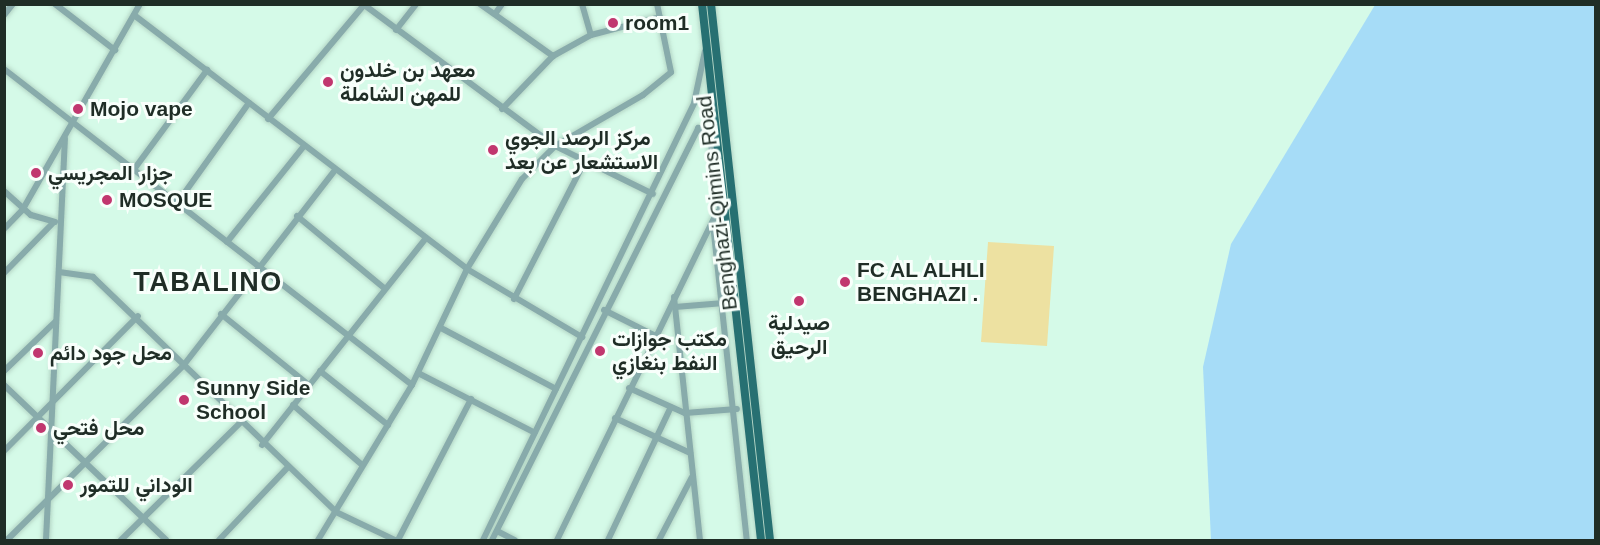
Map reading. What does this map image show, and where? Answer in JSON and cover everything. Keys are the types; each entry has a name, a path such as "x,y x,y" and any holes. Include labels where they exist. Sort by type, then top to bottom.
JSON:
{"main road":[{"path":"702,4 736,282 761,540"},
{"name":"Benghazi-Qimins Road","path":"711,4 770,540"}],"street":[{"path":"4,15 13,4"},
{"path":"55,4 115,50"},
{"path":"4,229 23,208 140,4"},
{"path":"396,30 416,4"},
{"path":"480,4 553,56"},
{"path":"495,14 502,4"},
{"path":"582,4 591,35"},
{"path":"318,540 336,512 360,464 412,385 467,269 522,179 555,146 668,77 673,67 657,4"},
{"path":"268,119 363,5 555,146 659,197"},
{"path":"134,15 303,147 467,269 514,299 582,337"},
{"path":"502,109 553,56 591,35 660,17"},
{"path":"483,540 694,104 707,38"},
{"path":"4,69 135,168 348,338 412,385"},
{"path":"135,168 207,70"},
{"path":"178,202 249,103"},
{"path":"492,540 691,133 700,128 710,137 718,210 736,282"},
{"path":"46,540 53,432 64,138"},
{"path":"227,242 303,147"},
{"path":"514,299 585,161"},
{"path":"7,540 88,463 183,366 258,266 335,171"},
{"path":"4,190 23,208 61,223"},
{"path":"557,540 654,335 713,224 718,210"},
{"path":"297,216 384,288"},
{"path":"4,273 54,222"},
{"path":"713,224 737,409 747,540"},
{"path":"262,445 425,238"},
{"path":"59,272 93,277 138,316 183,366 262,445 336,512 396,540 471,399"},
{"path":"674,297 700,540"},
{"path":"675,307 724,303"},
{"path":"604,310 654,335"},
{"path":"221,314 309,385"},
{"path":"4,451 138,316"},
{"path":"4,371 57,321"},
{"path":"441,328 556,389"},
{"path":"320,371 388,424"},
{"path":"418,373 535,433"},
{"path":"4,385 166,540"},
{"path":"629,388 685,413 737,409"},
{"path":"293,405 360,464"},
{"path":"608,540 671,407"},
{"path":"615,418 690,453"},
{"path":"121,540 240,423"},
{"path":"527,450 534,454"},
{"path":"519,464 527,469"},
{"path":"219,540 287,468"},
{"path":"658,540 693,477"},
{"path":"497,531 515,540"}],"shaded area":[{"path":"988,242 1054,246 1047,346 981,342"}],"water":[{"path":"1375,5 1595,5 1595,540 1211,540 1203,367 1231,244"}],"place":[{"name":"room1","path":"613,23"},
{"name":"معهد بن خلدون للمهن الشاملة","path":"328,82"},
{"name":"Mojo vape","path":"78,109"},
{"name":"مركز الرصد الجوي الاستشعار عن بعد","path":"493,150"},
{"name":"جزار المجريسي","path":"36,173"},
{"name":"MOSQUE","path":"107,200"},
{"name":"FC AL ALHLI BENGHAZI .","path":"845,282"},
{"name":"صيدلية الرحيق","path":"799,301"},
{"name":"مكتب جوازات النفط بنغازي","path":"600,351"},
{"name":"محل جود دائم","path":"38,353"},
{"name":"Sunny Side School","path":"184,400"},
{"name":"محل فتحي","path":"41,428"},
{"name":"الوداني للتمور","path":"68,485"}],"district":[{"name":"TABALINO","path":"208,283"}]}
